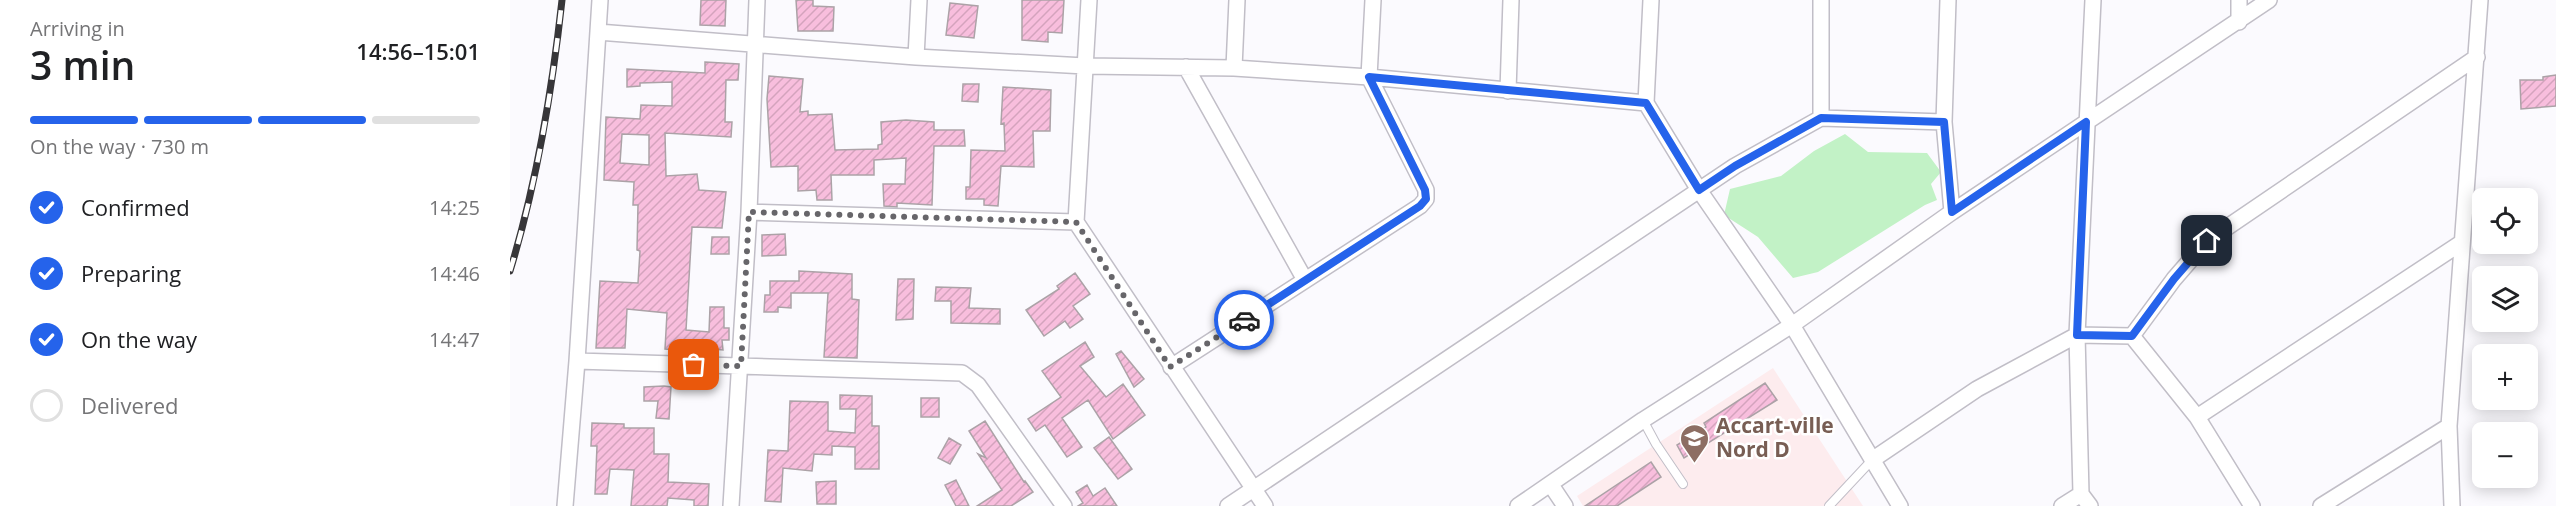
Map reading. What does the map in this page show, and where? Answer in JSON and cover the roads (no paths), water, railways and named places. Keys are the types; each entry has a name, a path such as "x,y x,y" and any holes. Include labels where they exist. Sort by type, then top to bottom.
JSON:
{"street":[{"path":"565,506 578,361 600,0"},
{"path":"731,506 749,212 757,0"},
{"path":"916,57 919,0"},
{"path":"1089,0 1076,222 1170,367 1265,506"},
{"path":"1234,68 1237,0"},
{"path":"1170,367 1420,206 1426,199 1425,190 1369,77 1373,0"},
{"path":"1508,91 1511,0"},
{"path":"1652,0 1646,103 1699,190 1792,325 1900,506"},
{"path":"1821,0 1821,118"},
{"path":"1948,0 1944,122 1952,212"},
{"path":"2062,506 2085,500 2077,335 2093,0"},
{"path":"2239,0 2239,22"},
{"path":"1518,506 1643,420 1792,325 1952,212 2269,0"},
{"path":"2452,506 2449,426 2480,0"},
{"path":"598,32 916,57 1085,66 1234,68 1369,77 1646,103"},
{"path":"2132,336 2174,279 2207,241 2477,57"},
{"path":"1186,67 1305,280"},
{"path":"1228,506 1735,166 1821,118 1944,122"},
{"path":"749,212 1076,222"},
{"path":"2197,417 2461,243"},
{"path":"1872,460 1977,389 2077,335 2132,336"},
{"path":"2132,336 2197,417 2252,506"},
{"path":"578,361 962,373 978,385 1064,506"},
{"path":"2321,506 2449,426"},
{"path":"1551,485 1565,506"}],"lane":[{"path":"1643,420 1683,484"},
{"path":"1829,506 1872,460"}],"railway":[{"path":"510,271 520,238 542,137 562,0"}],"place":[{"name":"Accart-ville Nord D","path":"1695,464"}]}
